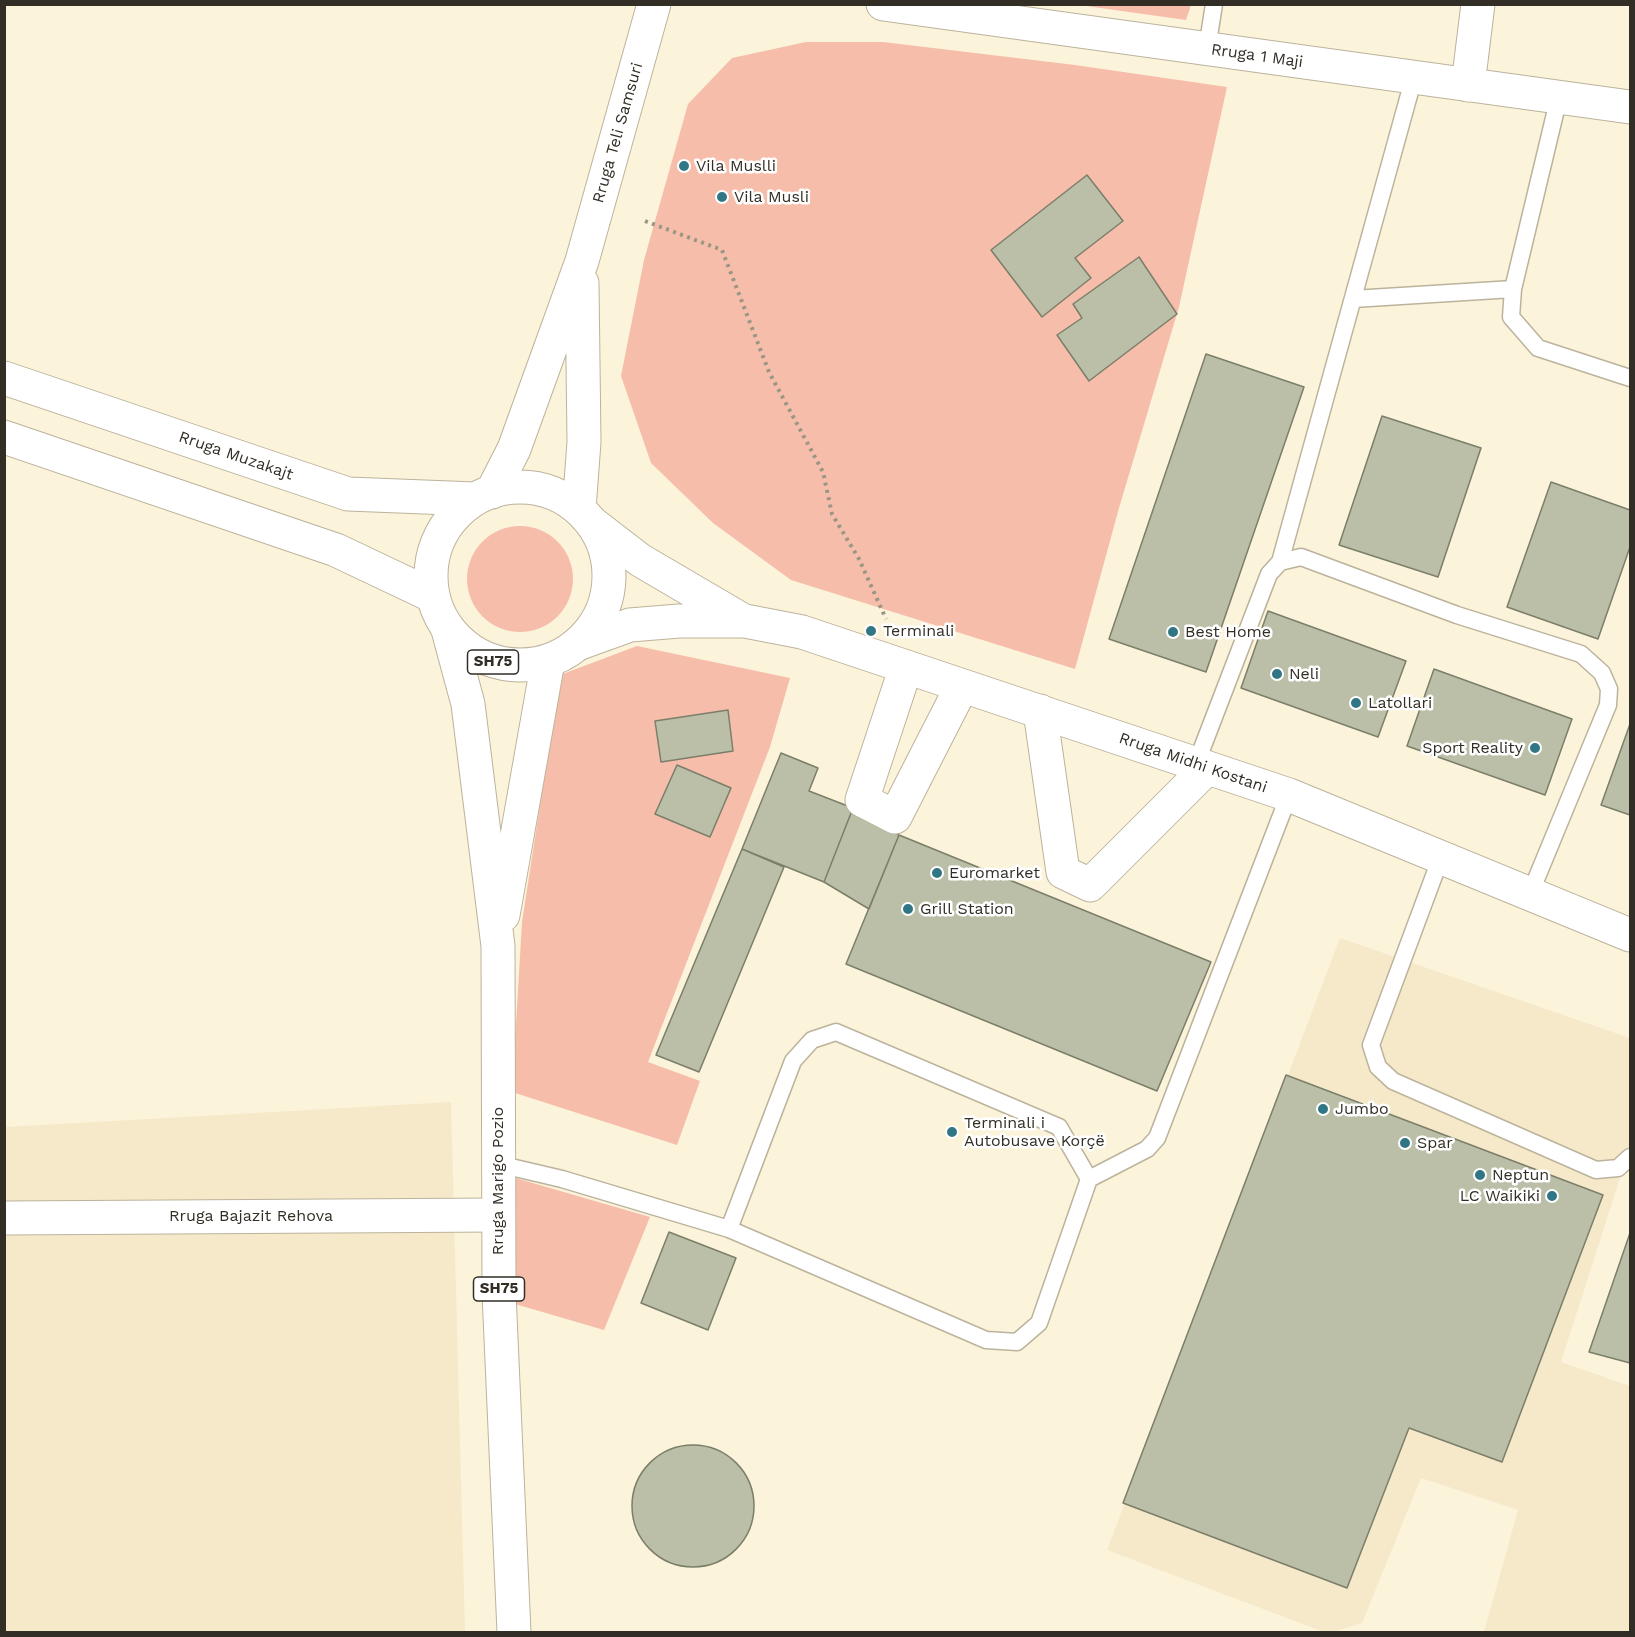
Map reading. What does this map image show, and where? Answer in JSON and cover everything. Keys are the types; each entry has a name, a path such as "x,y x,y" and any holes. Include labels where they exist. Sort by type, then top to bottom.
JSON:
{"main road":[{"name":"Rruga Teli Samsuri","path":"483,495 514,449 582,261 654,4"},
{"name":"Rruga 1 Maji","path":"883,4 1630,107"},
{"path":"1468,85 1478,4"},
{"name":"Rruga Teli Samsuri","path":"582,261 586,516"},
{"name":"Rruga Muzakajt","path":"4,378 348,494 483,495"},
{"path":"4,437 336,550 433,596"},
{"path":"483,495 510,488 547,491 586,516"},
{"name":"SH75","path":"483,495 447,525 438,541 430,578 438,614 448,630 460,644 493,662 530,665 548,661 580,643 602,612 610,576 602,539 586,516"},
{"name":"Rruga Midhi Kostani","path":"586,516 640,560 745,621"},
{"name":"Rruga Midhi Kostani","path":"580,643 630,625 678,621 745,621 802,632 1288,795 1630,935"},
{"name":"Rruga Marigo Pozio","path":"448,630 468,704 498,946 499,1293 514,1632"},
{"name":"Rruga Marigo Pozio","path":"498,946 548,661"},
{"path":"906,667 862,800 895,817 962,686"},
{"path":"1040,711 1063,872 1089,885 1202,766"},
{"name":"Rruga Bajazit Rehova","path":"4,1218 498,1215"}],"lane":[{"path":"1207,50 1214,4"},
{"path":"1202,766 1269,574 1280,562 1414,77"},
{"path":"1559,97 1513,289 1510,317 1538,348 1630,378"},
{"path":"1353,298 1513,289"},
{"path":"1280,562 1301,556 1457,615 1581,654 1602,674 1609,689 1608,705 1530,894"},
{"path":"498,1164 562,1179 729,1229 986,1340 1017,1342 1039,1323 1089,1179 1147,1149 1156,1138 1288,795"},
{"path":"1441,857 1371,1046 1378,1067 1393,1081 1596,1170 1618,1167 1630,1157"},
{"path":"729,1229 793,1061 812,1040 836,1032 1059,1127 1089,1179"}],"path":[{"path":"645,221 722,250 769,372 823,472 832,514 859,559 886,619"}],"shaded area":[{"path":"1191,4 1186,20 1079,5"},
{"path":"806,42 883,42 1075,65 1227,87 1179,307 1119,508 1075,669 791,580 713,523 651,463 621,376 644,260 688,104 732,58"},
{"path":"520,526 540,530 558,541 569,559 573,579 569,599 558,617 540,628 520,632 500,628 482,617 471,599 467,579 471,559 482,541 500,530"},
{"path":"637,646 790,678 770,747 648,1062 700,1081 677,1145 512,1092 522,922 560,675"},
{"path":"1340,938 1630,1038 1630,1147 1561,1362 1630,1386 1630,1632 1484,1632 1518,1510 1421,1478 1362,1623 1333,1632 1324,1632 1107,1550"},
{"path":"451,1102 465,1632 5,1632 5,1127"},
{"path":"512,1177 650,1217 604,1330 515,1304"}],"building":[{"path":"1087,175 1123,221 1075,258 1091,278 1042,317 991,250"},
{"path":"1139,257 1177,314 1089,381 1057,335 1082,318 1073,304"},
{"path":"1206,354 1304,387 1206,672 1109,639"},
{"path":"1382,416 1481,448 1438,577 1339,545"},
{"path":"1551,482 1630,510 1630,547 1598,639 1507,607"},
{"path":"1268,611 1406,661 1378,737 1241,688"},
{"path":"1434,669 1572,719 1545,795 1407,746"},
{"path":"728,710 733,751 661,762 655,721"},
{"path":"1630,724 1630,815 1601,805"},
{"path":"781,753 818,768 809,791 853,808 824,882 742,849"},
{"path":"677,765 731,788 710,837 655,814"},
{"path":"853,808 899,835 869,909 824,882"},
{"path":"899,835 1211,962 1157,1091 846,964"},
{"path":"742,849 784,867 699,1072 656,1055"},
{"path":"1286,1075 1603,1195 1502,1462 1409,1428 1347,1588 1123,1503"},
{"path":"669,1232 736,1258 708,1330 641,1303"},
{"path":"1630,1233 1630,1363 1589,1352"},
{"path":"693,1445 716,1450 736,1463 749,1483 754,1506 749,1529 736,1549 716,1562 693,1567 670,1562 650,1549 637,1529 632,1506 637,1483 650,1463 670,1450"}],"place":[{"name":"Vila Muslli","path":"684,166"},
{"name":"Vila Musli","path":"722,197"},
{"name":"Terminali","path":"871,631"},
{"name":"Best Home","path":"1173,632"},
{"name":"Neli","path":"1277,674"},
{"name":"Latollari","path":"1356,703"},
{"name":"Sport Reality","path":"1535,748"},
{"name":"Euromarket","path":"937,873"},
{"name":"Grill Station","path":"908,909"},
{"name":"Jumbo","path":"1323,1109"},
{"name":"Terminali i Autobusave Korçë","path":"952,1132"},
{"name":"Spar","path":"1405,1143"},
{"name":"Neptun","path":"1480,1175"},
{"name":"LC Waikiki","path":"1552,1196"}]}
